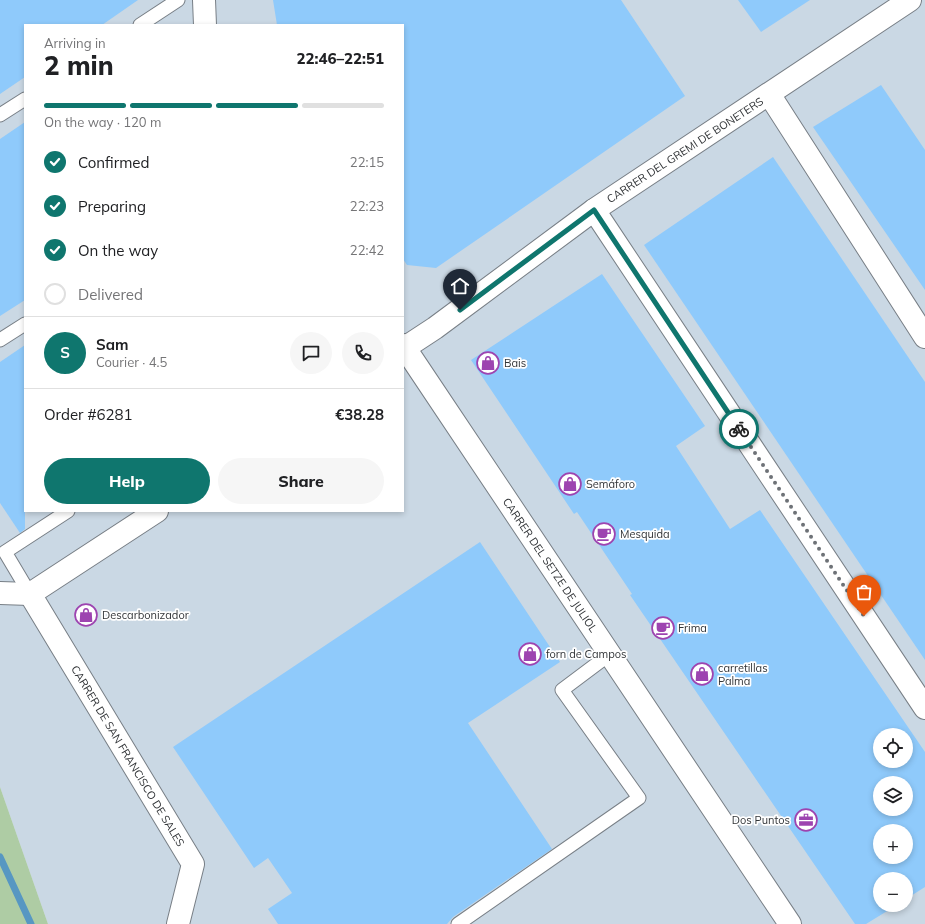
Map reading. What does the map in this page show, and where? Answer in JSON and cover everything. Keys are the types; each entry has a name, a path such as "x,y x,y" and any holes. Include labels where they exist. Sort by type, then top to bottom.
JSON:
{"street":[{"path":"204,0 205,24"},
{"name":"CARRER DEL GREMI DE BONETERS","path":"404,348 435,328 594,210 910,0"},
{"path":"769,94 925,337"},
{"path":"594,210 925,708"},
{"name":"CARRER DEL SETZE DE JULIOL","path":"404,348 790,924"},
{"path":"0,593 30,594 155,512"},
{"name":"CARRER DE SAN FRANCISCO DE SALES","path":"30,594 194,864 178,924"}],"lane":[{"path":"142,24 178,0"},
{"path":"0,115 24,100"},
{"path":"0,340 24,325"},
{"path":"30,594 3,548 66,512"},
{"path":"458,924 639,798 562,690 610,654"}],"shaded area":[{"path":"0,0 925,0 925,924 48,924 0,787"}],"green space":[{"path":"0,787 48,924 0,924"}],"building":[{"path":"0,0 138,0 103,24 24,24 24,78 0,94"},
{"path":"273,0 621,0 685,96 436,268 407,265 404,260 404,24 277,24"},
{"path":"738,0 810,0 761,32"},
{"path":"881,85 925,150 925,290 813,127"},
{"path":"24,123 24,301 0,316 0,139"},
{"path":"773,157 925,382 925,660 644,245"},
{"path":"602,274 705,426 676,446 730,529 760,510 909,728 873,728 873,768 913,768 913,734 925,752 925,887 913,895 913,872 873,872 873,912 886,912 866,924 855,924 630,595 632,594 577,512 574,514 471,360"},
{"path":"24,346 25,529 20,533 0,503 0,362"},
{"path":"480,542 560,662 468,723 552,849 453,917 447,924 278,924 268,909 292,893 268,858 254,868 173,747"}],"waterway":[{"path":"0,857 31,924"}],"way so far":[{"path":"739,429 864,616"}],"place":[{"name":"Bais","path":"488,363"},
{"name":"Semáforo","path":"570,484"},
{"name":"Mesquida","path":"604,534"},
{"name":"Descarbonizador","path":"86,615"},
{"name":"Frima","path":"663,628"},
{"name":"forn de Campos","path":"530,654"},
{"name":"carretillas Palma","path":"702,674"},
{"name":"Dos Puntos","path":"806,820"}],"route":[{"path":"460,310 594,210 739,429"}]}
